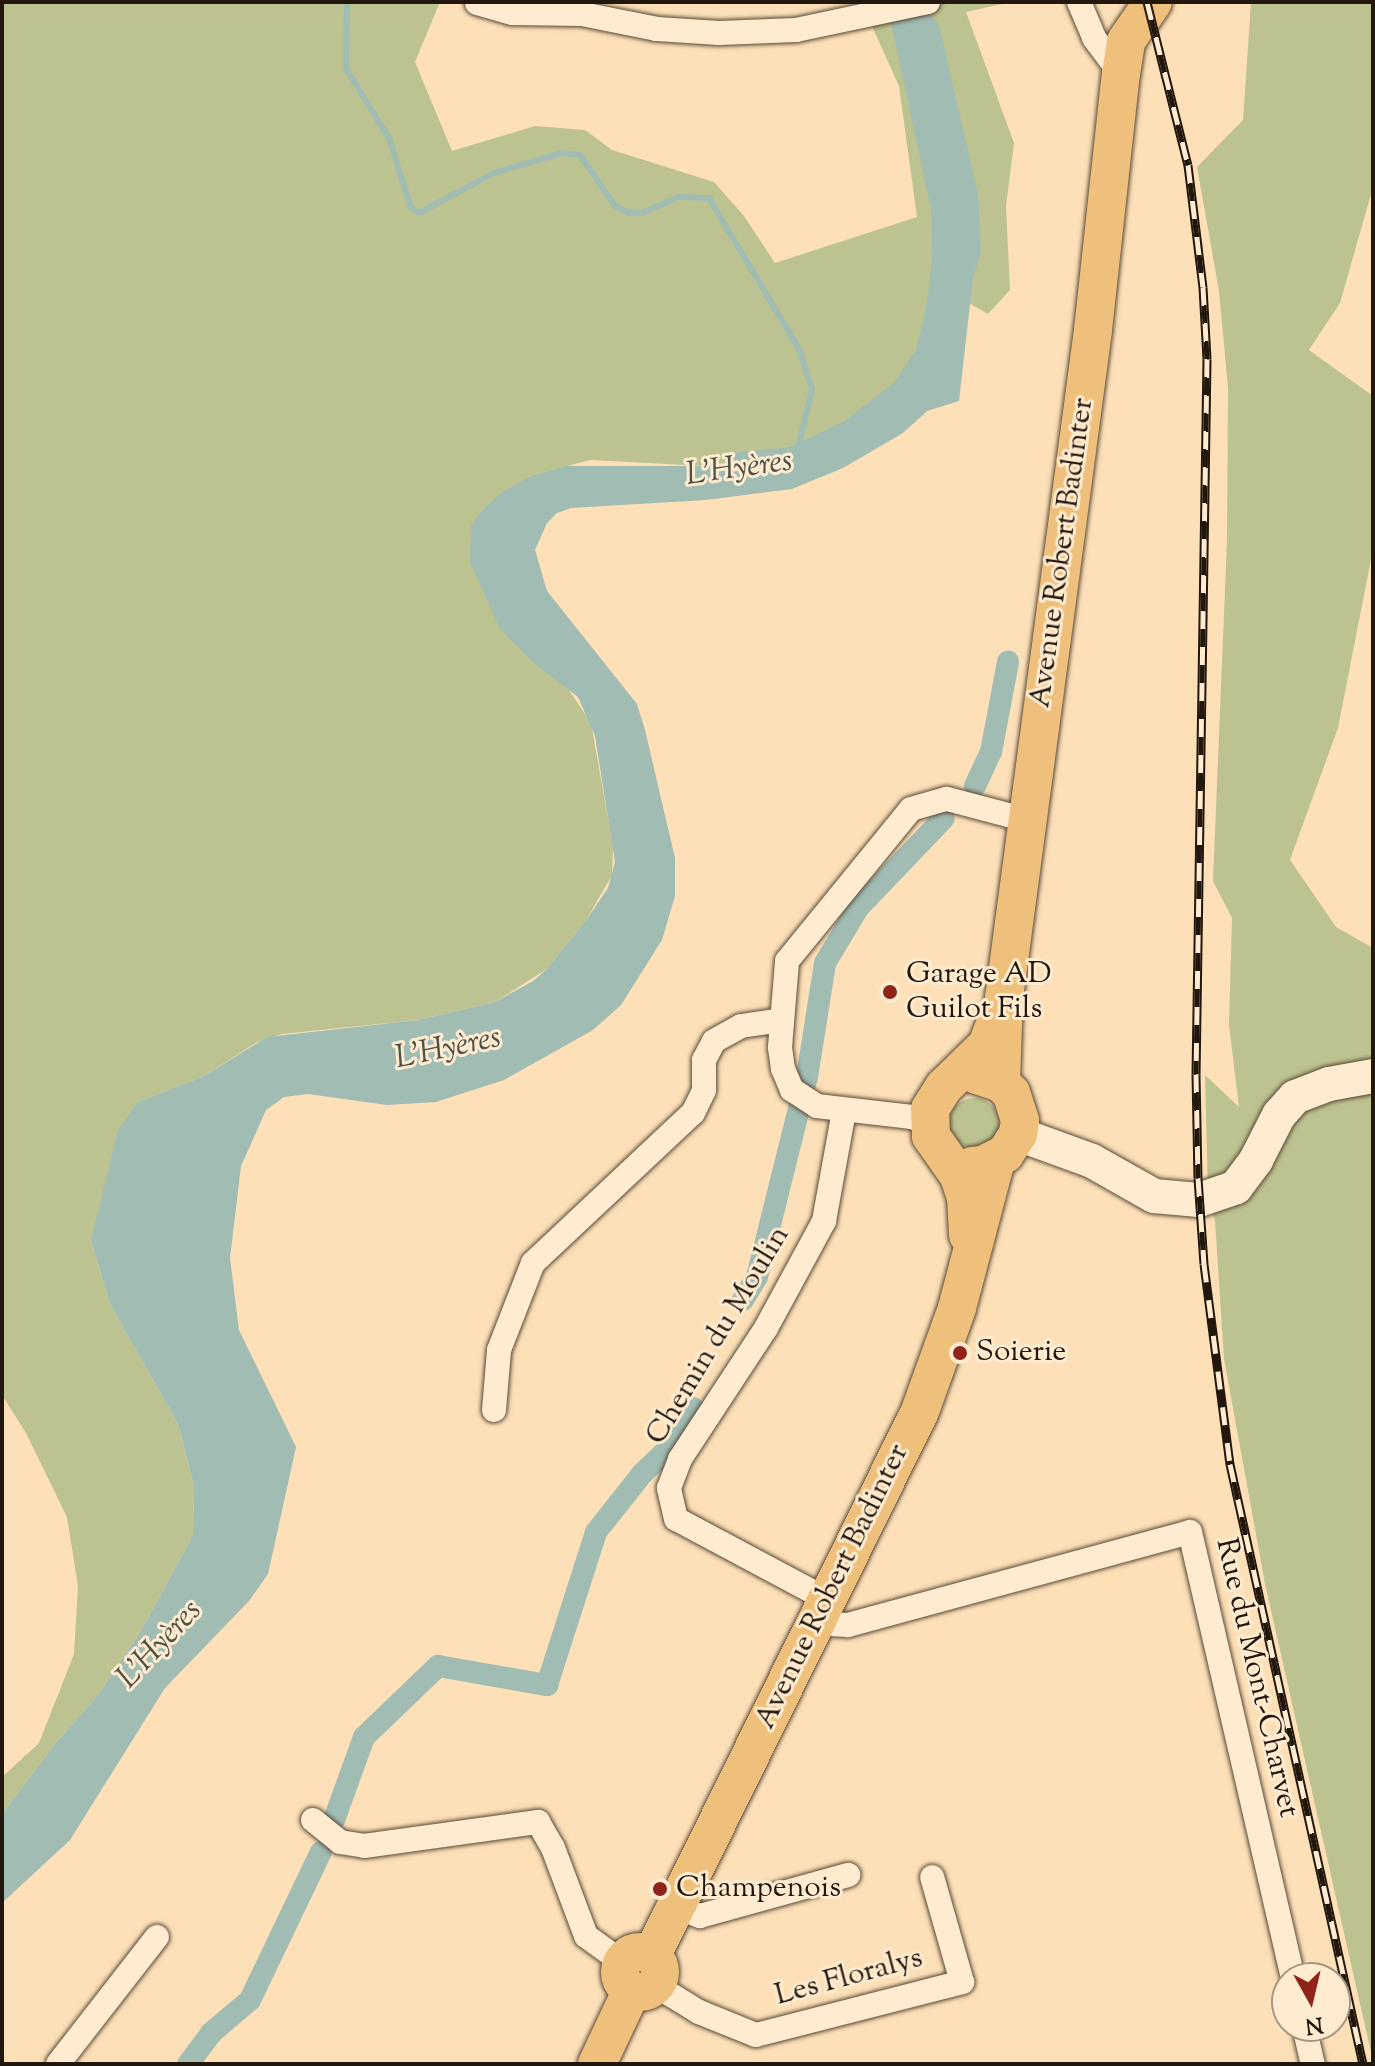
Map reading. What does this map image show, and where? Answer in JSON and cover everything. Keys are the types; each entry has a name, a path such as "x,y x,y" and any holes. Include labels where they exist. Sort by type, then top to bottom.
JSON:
{"main road":[{"name":"Avenue Robert Badinter","path":"1004,998 1093,330 1098,263 1126,41 1153,2"},
{"path":"969,1259 966,1198 959,1176 937,1147 929,1123 935,1097 987,1045 1004,998"},
{"path":"1001,1083 1004,998"},
{"path":"946,1156 970,1166 1007,1147 1018,1106 1001,1083 979,1075 955,1079"},
{"name":"Avenue Robert Badinter","path":"601,2057 920,1411 957,1308 969,1259 1007,1147"}],"street":[{"path":"477,3 513,13 595,9 657,29 719,33 796,30 928,2"},
{"path":"1079,2 1120,90"},
{"path":"929,1123 912,1117 844,1111 808,1101 783,1069 782,1020 787,961 911,809 947,799 1027,820"},
{"path":"494,1410 499,1350 533,1263 693,1113 704,1090 704,1060 714,1041 741,1026 782,1020"},
{"path":"1007,1147 1092,1161 1154,1196 1199,1200 1236,1187 1256,1160 1279,1115 1295,1097 1329,1084 1373,1076"},
{"name":"Chemin du Moulin","path":"823,1610 676,1519 669,1488 680,1459 766,1328 824,1221 844,1111"},
{"name":"Rue du Mont-Charvet","path":"823,1610 829,1624 848,1625 1190,1532 1289,1962"},
{"path":"313,1820 340,1842 364,1846 538,1822 553,1848 586,1936 640,1973"},
{"path":"675,1906 700,1916 848,1875"},
{"name":"Les Floralys","path":"640,1973 699,2012 756,2035 962,1982 932,1877"},
{"path":"58,2064 157,1937"},
{"path":"1308,2042 1313,2064"}],"green space":[{"path":"2,2 440,2 415,62 452,151 535,126 585,130 612,150 714,182 744,216 775,263 917,217 899,86 861,2 1011,2 966,12 1014,143 1006,206 1010,290 988,314 948,291 925,374 876,424 816,456 763,465 724,467 590,460 533,475 483,509 567,687 591,723 613,846 612,875 587,919 547,969 495,1002 418,1020 282,1034 257,1042 204,1076 138,1102 91,1240 110,1304 178,1424 194,1486 193,1535 142,1629 98,1695 58,1740 2,1814 2,1777 39,1743 74,1654 78,1586 67,1517 26,1433 2,1395"},
{"path":"1251,2 1373,2 1373,187 1340,303 1309,350 1373,396 1373,549 1338,728 1290,860 1336,927 1373,948 1373,2061 1265,1584 1224,1359 1215,1221 1208,1195 1205,1075 1239,1107 1229,1025 1232,918 1213,881 1227,541 1228,388 1219,291 1197,167 1243,120"},
{"path":"974,1098 992,1105 999,1123 992,1141 974,1148 956,1141 949,1123 956,1105"}],"water":[{"path":"906,2 925,8 939,25 978,194 981,253 973,278 959,401 927,411 903,433 843,468 792,489 706,500 571,508 557,513 547,523 535,550 547,591 637,704 645,730 675,858 675,896 662,940 621,1005 593,1030 504,1080 436,1102 387,1105 308,1094 284,1097 266,1110 241,1166 230,1258 239,1330 296,1447 268,1574 249,1601 165,1688 70,1840 2,1903 2,1814 58,1740 98,1695 142,1629 193,1535 194,1486 178,1424 110,1304 91,1240 118,1130 138,1102 204,1076 267,1037 418,1020 495,1002 533,981 547,969 587,919 608,888 615,862 595,736 578,697 531,661 500,629 470,562 471,526 483,509 504,491 533,475 566,466 794,466 852,439 908,396 934,357 946,305 951,258 950,207"}],"waterway":[{"path":"347,2 346,69 389,138 411,208 419,213 494,173 561,153 580,155 615,206 629,213 642,213 679,197 709,198 799,349 812,389 794,466"},
{"name":"L'Hyères","path":"742,471 794,466 852,439 908,396 934,357 946,305 951,258 950,207 906,2"},
{"path":"975,786 991,752 1008,662"},
{"path":"743,1300 757,1277 807,1077 825,963 858,908 944,818"},
{"path":"334,1820 364,1737 438,1666 547,1685 596,1532 642,1474 671,1446 693,1408"},
{"path":"188,2064 211,2033 250,2000 321,1852"}],"railway":[{"path":"1147,2 1188,165 1203,287 1207,359 1196,1074 1204,1264 1230,1464 1363,2064"}],"place":[{"name":"Garage AD Guilot Fils","path":"890,992"},
{"name":"Soierie","path":"960,1353"},
{"name":"Champenois","path":"660,1889"}]}
